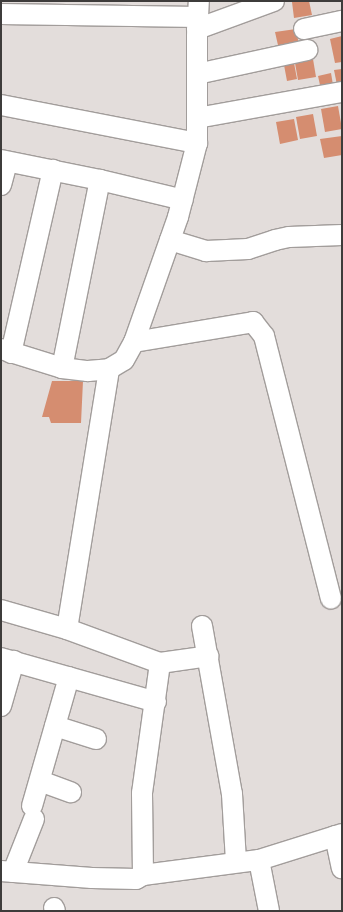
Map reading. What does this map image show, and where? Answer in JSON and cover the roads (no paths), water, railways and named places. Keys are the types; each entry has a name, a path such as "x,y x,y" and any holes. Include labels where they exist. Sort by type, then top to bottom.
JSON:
{"street":[{"path":"1,14 198,16 274,1"},
{"path":"53,170 6,351 62,368 88,371 109,369 124,360 134,342 183,200 197,143 198,16"},
{"path":"304,29 342,21"},
{"path":"197,74 307,50"},
{"path":"197,118 342,92"},
{"path":"1,105 197,143"},
{"path":"1,185 4,161 100,180 183,200"},
{"path":"62,368 100,180"},
{"path":"170,240 206,251 248,249 289,237 342,235"},
{"path":"134,342 253,322 264,336 331,599"},
{"path":"67,629 109,369"},
{"path":"1,610 67,629 160,663 209,656"},
{"path":"202,626 209,656 232,794 236,862"},
{"path":"1,706 7,660 156,702"},
{"path":"143,875 142,793 156,702 160,663"},
{"path":"69,677 40,781 33,813 7,871 92,878 136,878 143,875 259,860 338,835 342,868"},
{"path":"56,726 96,739"},
{"path":"40,781 71,792"},
{"path":"259,860 269,911"}]}
